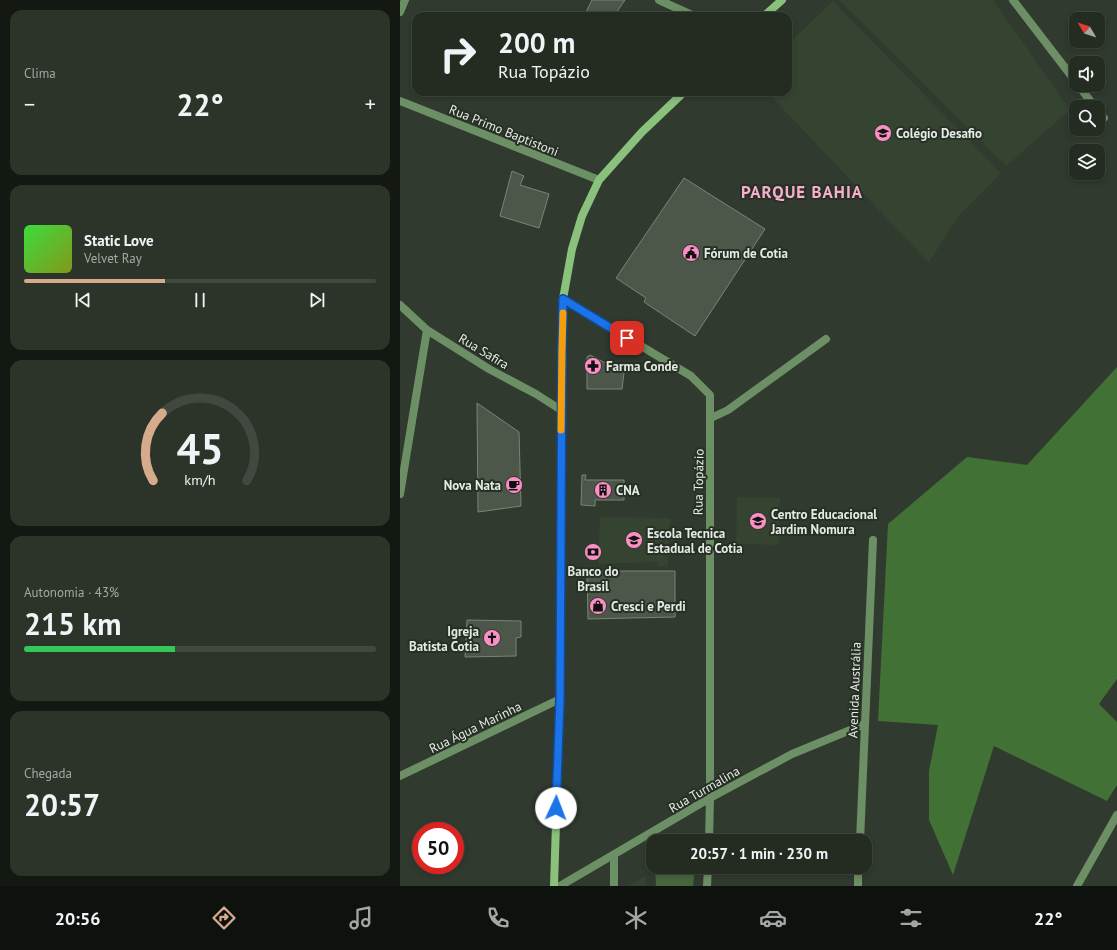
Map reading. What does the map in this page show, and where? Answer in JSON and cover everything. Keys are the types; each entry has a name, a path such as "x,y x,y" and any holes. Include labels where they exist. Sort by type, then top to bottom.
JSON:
{"main road":[{"path":"768,12 782,0"},
{"path":"554,886 560,699 563,299 574,242 582,216 600,180 642,132 680,96"}],"street":[{"path":"400,12 405,0"},
{"path":"1013,0 1069,73"},
{"path":"663,1 686,12"},
{"path":"1083,92 1090,100"},
{"name":"Rua Primo Baptistoni","path":"400,101 600,180"},
{"name":"Rua Topázio","path":"563,299 691,376 710,395 709,834"},
{"name":"Rua Safira","path":"400,305 427,330 489,369 536,394 561,410"},
{"path":"400,494 427,330"},
{"path":"711,418 728,410 826,339"},
{"name":"Avenida Austrália","path":"860,834 873,540"},
{"name":"Rua Água Marinha","path":"400,776 560,699"},
{"name":"Rua Turmalina","path":"560,886 710,798 792,754 865,724"},
{"path":"1077,886 1114,827 1117,815"},
{"path":"614,855 614,886"},
{"path":"707,886 708,874"},
{"path":"858,874 858,886"}],"shaded area":[{"path":"839,0 993,0 1069,109 1069,111 1006,166"},
{"name":"Colégio Desafio","path":"833,1 1001,173 959,215 929,263 771,96 792,96 792,40"},
{"name":"Centro Educacional Jardim Nomura","path":"737,497 780,498 779,545 736,544"},
{"name":"Escola Tecnica Estadual de Cotia","path":"600,517 670,518 668,567 658,567 657,562 598,564"},
{"path":"645,876 646,886 628,886"}],"green space":[{"path":"1117,367 1117,679 1099,704 1117,722 1117,785 1107,801 994,746 953,875 929,820 929,771 938,725 878,721 888,524 967,457 1027,465"},
{"path":"655,874 694,874 693,886 656,886"}],"building":[{"path":"592,0 625,0 617,12 586,12"},
{"path":"512,171 524,176 520,185 549,194 539,228 500,216"},
{"name":"Fórum de Cotia","path":"684,178 765,229 695,336 644,302 646,298 616,278"},
{"path":"590,355 624,373 622,389 587,389 587,357"},
{"path":"477,403 519,432 521,506 478,512"},
{"name":"CNA","path":"582,475 586,475 585,480 624,480 624,500 595,500 595,506 581,505"},
{"path":"587,571 675,571 675,617 588,619"},
{"name":"Igreja Batista Cotia","path":"467,620 521,621 521,637 516,638 516,656 465,657"}],"slow traffic":[{"path":"561,430 563,313"}],"place":[{"name":"Colégio Desafio","path":"883,133"},
{"name":"Fórum de Cotia","path":"691,253"},
{"name":"Farma Conde","path":"593,366"},
{"name":"Nova Nata","path":"514,485"},
{"name":"CNA","path":"603,490"},
{"name":"Centro Educacional Jardim Nomura","path":"758,521"},
{"name":"Escola Tecnica Estadual de Cotia","path":"634,540"},
{"name":"Banco do Brasil","path":"593,552"},
{"name":"Cresci e Perdi","path":"598,606"},
{"name":"Igreja Batista Cotia","path":"492,638"}],"district":[{"name":"PARQUE BAHIA","path":"802,192"}],"route":[{"path":"556,808 560,699 563,299 627,338"}]}
